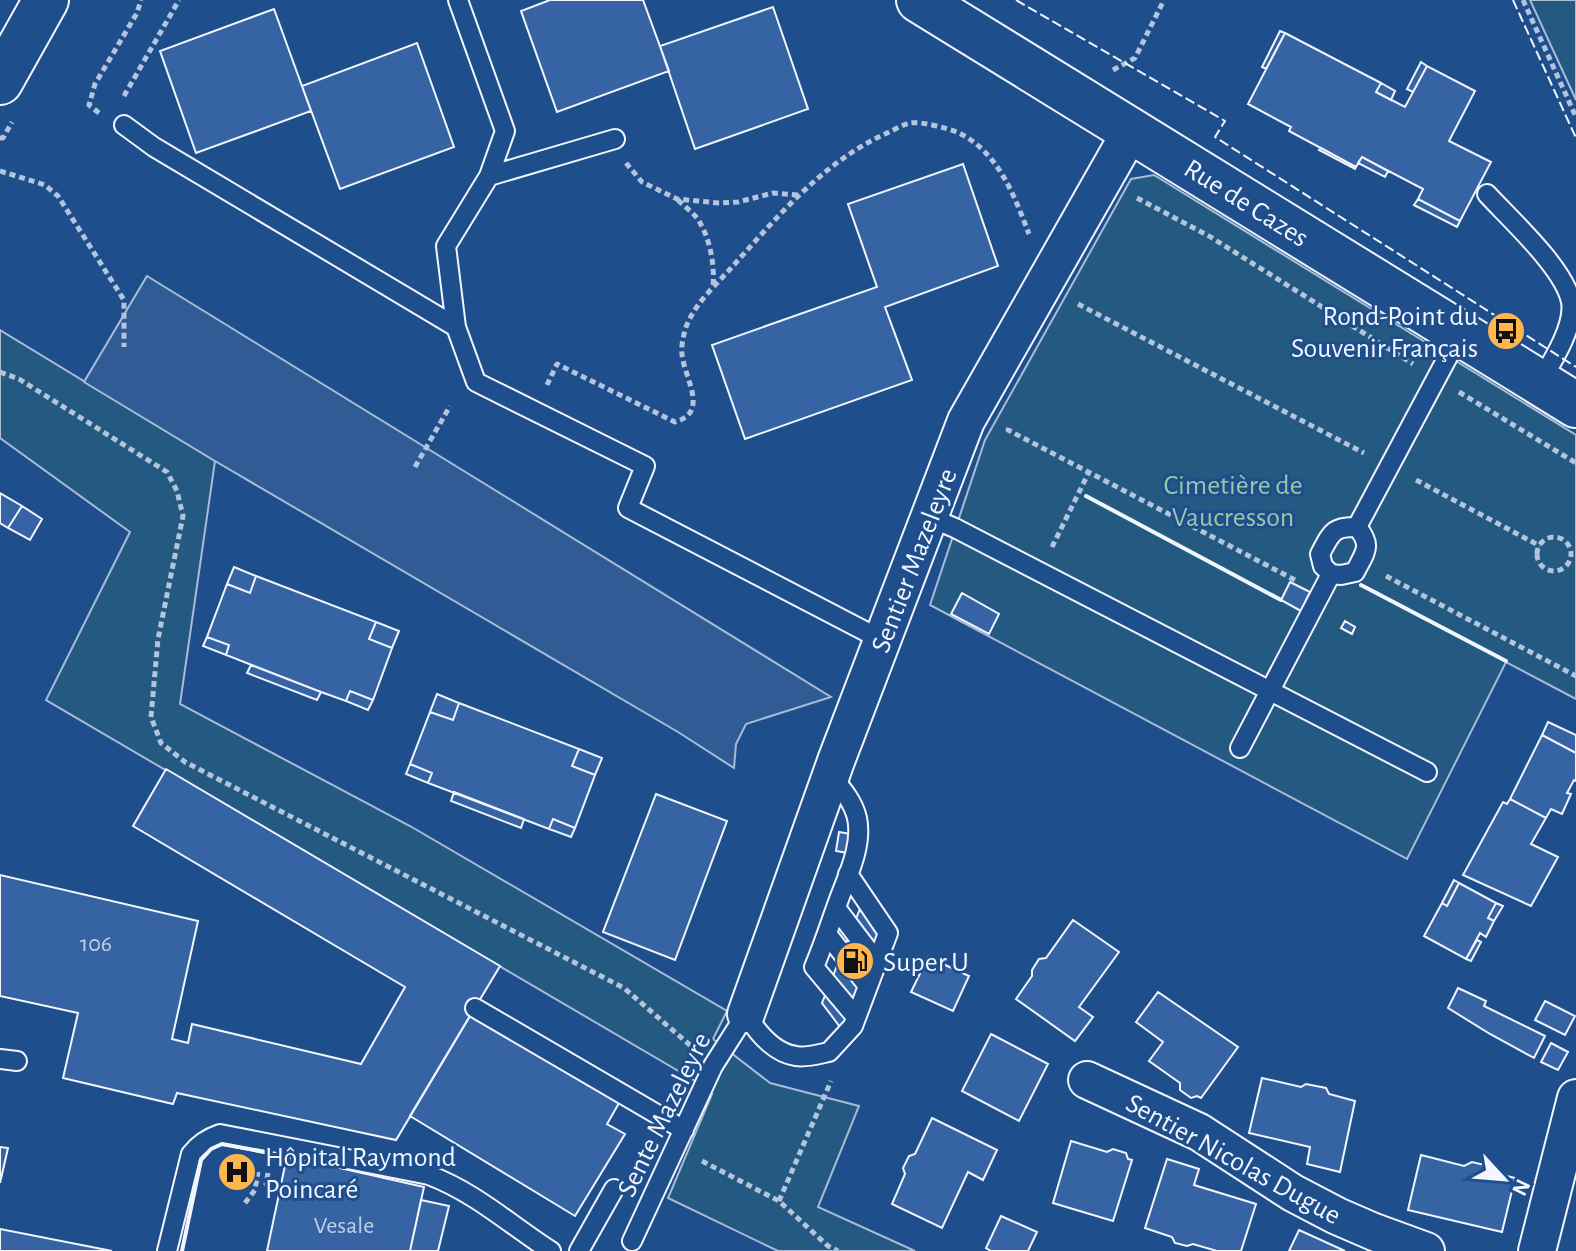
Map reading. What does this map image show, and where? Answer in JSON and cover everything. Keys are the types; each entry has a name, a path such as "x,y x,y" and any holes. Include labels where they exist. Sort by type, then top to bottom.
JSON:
{"street":[{"path":"0,82 46,0"},
{"name":"Rue de Cazes","path":"919,0 1558,393"},
{"name":"Sentier Mazeleyre","path":"746,1014 831,776 966,421 1131,131"},
{"name":"Sentier Nicolas Dugue","path":"1087,1080 1199,1132 1293,1193 1337,1216 1426,1251"},
{"path":"1537,1251 1576,1098"}],"lane":[{"path":"458,0 505,131 489,176 446,246 456,327 476,382 645,466 628,508 882,640"},
{"path":"130,129 154,147 456,327"},
{"path":"489,176 611,141"},
{"path":"1487,194 1543,254 1565,284 1572,304 1560,348 1558,393"},
{"path":"1357,527 1461,334"},
{"path":"929,517 1427,772"},
{"path":"1344,526 1357,527 1365,537 1367,548 1355,572 1331,574 1323,566 1320,554 1333,531 1344,526"},
{"path":"1240,748 1331,574"},
{"path":"831,776 847,794 858,820 858,834 853,862 814,967 856,1017"},
{"path":"746,1014 755,1029 771,1044 795,1056 829,1052 853,1026 888,933 848,874"},
{"path":"836,908 877,962"},
{"path":"827,934 868,986"},
{"path":"475,1008 680,1139"},
{"name":"Sente Mazeleyre","path":"632,1241 713,1066 746,1014"},
{"path":"167,1251 191,1154 209,1137 220,1134 429,1175 453,1184 474,1197 551,1251"},
{"path":"579,1251 614,1189"}],"path":[{"path":"95,84 137,13 141,0"},
{"path":"130,129 148,111 122,100 179,0"},
{"path":"1079,98 1097,78 1135,58 1164,0"},
{"path":"1523,0 1576,117"},
{"path":"535,411 557,364 675,422 684,420 692,411 694,400 682,354 682,342 697,306 788,205 823,173 863,144 911,123 955,131 990,156 1018,207 1046,280"},
{"path":"611,141 642,182 677,199 696,218 715,271 713,288"},
{"path":"0,171 45,185 58,196 124,300 124,347"},
{"path":"677,199 719,203 738,202 773,193 799,195"},
{"path":"1135,196 1209,236 1576,463"},
{"path":"1071,316 1078,304 1540,546"},
{"path":"0,372 19,379 167,472 177,491 183,516 158,639 151,717 161,743 185,762 624,988 713,1066"},
{"path":"415,467 450,406"},
{"path":"1015,418 1008,430 1321,593"},
{"path":"1040,572 1089,472"},
{"path":"1559,537 1570,547 1573,564 1558,572 1550,571 1543,568 1537,553 1545,540 1559,537"},
{"path":"1360,562 1576,676"},
{"path":"779,1201 833,1076 829,1052"},
{"path":"680,1139 779,1201 828,1246 838,1251"},
{"path":"266,1184 280,1187"},
{"path":"245,1203 255,1190"}],"green space":[{"path":"1530,0 1576,0 1576,100"},
{"name":"Cimetière de Vaucresson","path":"1154,175 1576,435 1576,699 1506,662 1407,859 930,605 985,440 1131,179"},
{"path":"0,330 215,461 180,704 410,826 727,1011 713,1039 770,1083 859,1106 818,1207 915,1251 778,1251 668,1198 712,1094 692,1079 46,700 130,532 0,438"}],"shaded area":[{"path":"147,276 831,697 746,724 736,744 734,768 84,382"}],"building":[{"path":"550,0 643,0 669,71 557,112 521,11"},
{"path":"773,7 808,109 695,149 660,46"},
{"path":"274,9 311,111 196,153 160,51"},
{"path":"1280,31 1285,33 1266,69 1262,67"},
{"path":"1285,33 1381,83 1376,92 1405,107 1427,66 1475,91 1449,141 1491,162 1460,221 1418,199 1423,189 1362,157 1356,167 1289,131 1291,127 1248,104"},
{"path":"417,43 454,147 340,189 302,86"},
{"path":"1421,62 1427,66 1413,92 1407,89"},
{"path":"1381,83 1395,91 1391,100 1376,92"},
{"path":"1321,148 1356,167 1355,169 1319,150"},
{"path":"1362,157 1388,171 1385,177 1358,163"},
{"path":"963,164 998,266 885,307 912,380 745,439 712,345 877,287 848,204"},
{"path":"1418,199 1460,221 1457,227 1414,205"},
{"path":"0,493 22,506 8,528 0,523"},
{"path":"22,506 42,519 30,540 8,528"},
{"path":"234,567 256,576 250,593 227,584"},
{"path":"256,576 376,622 369,639 392,648 373,700 350,691 346,701 321,692 226,655 229,645 207,637 227,584 250,593"},
{"path":"1290,582 1310,592 1301,611 1281,600"},
{"path":"962,593 999,614 989,634 951,614"},
{"path":"1345,621 1355,627 1352,634 1341,628"},
{"path":"376,622 399,631 392,648 369,639"},
{"path":"207,637 229,645 226,655 203,646"},
{"path":"251,665 321,692 317,700 247,673"},
{"path":"350,691 373,700 368,710 346,701"},
{"path":"437,694 459,703 453,720 430,712"},
{"path":"459,703 579,749 572,766 595,775 575,828 553,819 549,829 428,783 432,773 410,764 430,712 453,720"},
{"path":"1548,722 1576,735 1576,753 1542,735"},
{"path":"1542,735 1576,753 1576,781 1567,793 1571,794 1562,814 1551,809 1546,818 1510,799"},
{"path":"579,749 602,758 595,775 572,766"},
{"path":"410,764 432,773 428,783 406,774"},
{"path":"166,769 500,966 396,1140 177,1093 173,1104 63,1078 78,1013 0,996 0,875 198,921 172,1039 188,1043 192,1024 361,1064 405,987 133,826"},
{"path":"454,792 524,819 521,828 451,801"},
{"path":"656,794 727,821 675,960 603,932"},
{"path":"1510,799 1546,818 1531,844 1558,857 1531,906 1463,875 1503,802 1507,804"},
{"path":"553,819 575,828 571,837 549,829"},
{"path":"839,832 851,834 848,853 836,851"},
{"path":"1454,880 1459,883 1447,906 1442,903"},
{"path":"1459,883 1496,903 1488,918 1494,921 1486,937 1480,933 1466,959 1424,936 1442,903 1447,906"},
{"path":"868,889 888,917 843,1031 822,1003"},
{"path":"1496,903 1503,906 1494,921 1488,918"},
{"path":"1073,920 1119,952 1079,1007 1093,1017 1075,1041 1016,999 1032,976 1039,959 1046,958"},
{"path":"1477,940 1481,942 1471,961 1466,959"},
{"path":"928,957 969,976 953,1011 911,992"},
{"path":"1458,988 1486,1001 1484,1006 1545,1036 1534,1058 1448,1008"},
{"path":"1158,992 1238,1047 1201,1098 1191,1098 1180,1090 1180,1083 1149,1061 1163,1042 1136,1022"},
{"path":"1545,1001 1575,1016 1565,1035 1535,1020"},
{"path":"471,1014 619,1103 607,1124 625,1134 575,1216 410,1116"},
{"path":"991,1034 1048,1064 1019,1121 962,1091"},
{"path":"1551,1043 1568,1052 1558,1070 1541,1062"},
{"path":"1262,1078 1301,1087 1306,1084 1326,1088 1329,1094 1355,1101 1340,1172 1307,1164 1310,1147 1249,1133"},
{"path":"932,1118 997,1150 983,1180 968,1172 942,1228 892,1204 905,1174 903,1168 909,1156 915,1154"},
{"path":"1071,1141 1107,1152 1113,1149 1126,1153 1132,1160 1113,1221 1053,1203"},
{"path":"0,1147 8,1148 0,1183"},
{"path":"1421,1155 1464,1166 1472,1162 1485,1165 1487,1171 1515,1178 1502,1232 1408,1210"},
{"name":"Vesale","path":"287,1156 424,1187 410,1251 267,1251"},
{"path":"1167,1159 1199,1169 1194,1185 1256,1204 1241,1251 1217,1251 1193,1244 1187,1246 1145,1228"},
{"path":"421,1200 449,1206 438,1251 410,1251"},
{"path":"1001,1216 1037,1232 1028,1251 991,1251 986,1248"},
{"path":"0,1229 112,1251 0,1251"},
{"path":"1299,1230 1345,1251 1289,1251"}],"fence":[{"path":"1016,0 1225,121 1215,137 1576,367"},
{"path":"1513,0 1576,138"}],"wall":[{"path":"1086,496 1281,600"},
{"path":"1361,585 1506,661"},
{"path":"182,1251 201,1160 211,1149 222,1144 287,1156"}],"place":[{"name":"Rond-Point du Souvenir Français","path":"1506,331"},
{"name":"Super U","path":"855,961"},
{"name":"Hôpital Raymond Poincaré","path":"237,1172"}]}
